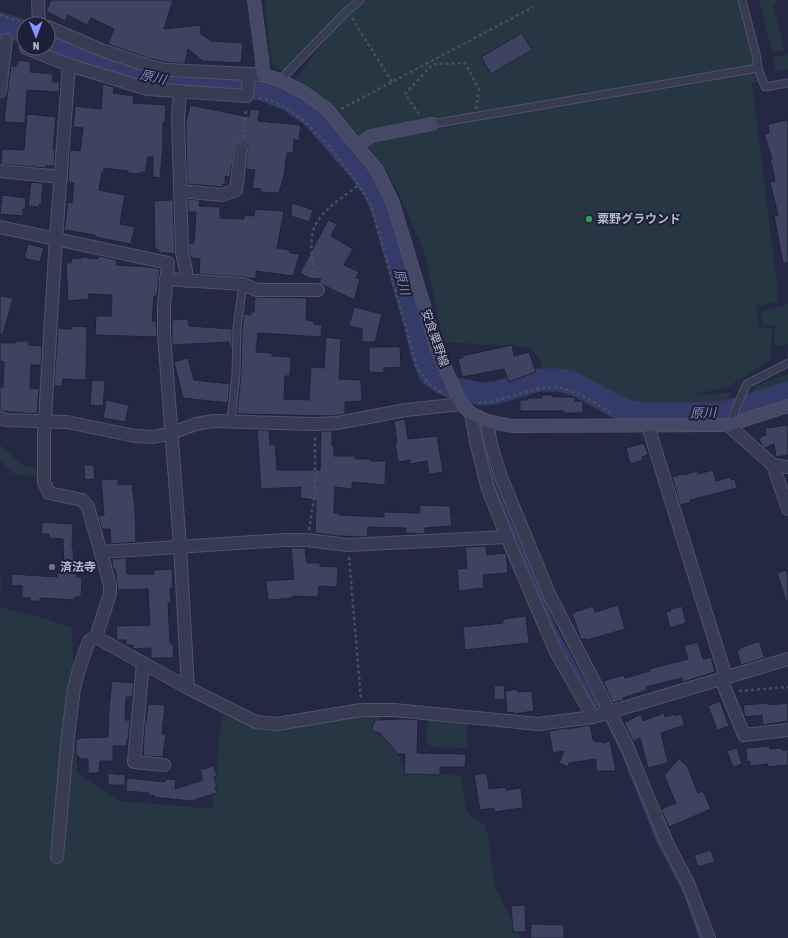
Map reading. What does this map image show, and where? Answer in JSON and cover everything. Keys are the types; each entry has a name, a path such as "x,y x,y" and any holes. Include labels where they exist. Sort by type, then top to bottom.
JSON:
{"main road":[{"path":"254,0 262,59 262,75"},
{"name":"安食粟野線","path":"262,75 280,80 303,92 327,109 377,170 394,202 437,349 459,400 471,414 487,421 512,426 648,426 732,421 788,406"},
{"path":"358,146 371,136 429,124"}],"street":[{"path":"38,0 39,16"},
{"path":"56,31 101,50 149,66 168,70 248,76 262,75"},
{"path":"0,91 3,39 16,44"},
{"path":"47,56 69,65 148,89 180,92 247,94 248,76"},
{"path":"57,857 67,745 74,688 89,641 96,637 110,594 110,585 102,552 88,507 82,500 49,493 44,482 44,434 46,421 56,238 69,65"},
{"path":"180,92 178,118 182,252 186,270 186,280"},
{"path":"181,191 222,195 236,190 241,149"},
{"path":"0,171 61,177"},
{"path":"0,227 168,263 164,334 180,546 188,688"},
{"path":"166,279 243,284 257,290 318,290"},
{"path":"0,418 6,420 67,422 141,436 154,437 172,433 196,424 214,421 314,424 337,423 406,410 442,406 459,400"},
{"path":"471,414 488,489 507,537 555,650 593,717"},
{"path":"487,421 490,445 501,477 549,594 626,744 667,843 688,883 709,938"},
{"path":"732,421 773,465 788,509"},
{"path":"648,426 716,647 726,692 744,735 788,730"},
{"path":"773,465 788,468"},
{"path":"102,552 283,540 307,540 348,544 507,537"},
{"path":"96,637 188,688 256,722 277,724 361,710 394,710 538,724 593,717 788,659"},
{"path":"143,663 134,762 164,765"}],"lane":[{"path":"280,80 347,11 360,0"},
{"path":"742,0 756,54 758,68 765,88 788,83"},
{"path":"429,124 758,68"},
{"path":"231,421 236,374 237,327 243,284"},
{"path":"732,421 742,392 747,384 788,363"}],"path":[{"path":"331,114 533,7"},
{"path":"347,11 392,82"},
{"path":"0,15 16,19"},
{"path":"429,124 405,94 433,64 465,63 479,89 474,116"},
{"path":"241,149 247,94 264,98 282,105 302,119 321,138 359,185 371,205 417,367 424,379 435,389 444,393 442,406"},
{"path":"318,290 312,253 312,237 314,229 321,217 359,185"},
{"path":"459,400 496,401 541,388 552,387 565,389 600,405 631,426"},
{"path":"307,540 315,493 314,424"},
{"path":"348,544 361,710"},
{"path":"726,692 788,687"}],"shaded area":[{"path":"264,0 354,0 284,72 274,65 271,58"},
{"name":"粟野グラウンド","path":"363,0 742,0 765,80 752,83 779,302 756,306 759,328 772,329 770,360 726,388 690,395 731,393 725,415 644,418 613,408 558,378 542,381 539,371 542,364 531,347 443,342 424,250 396,187 372,150 332,103 295,79 343,18"},
{"path":"759,0 777,0 778,3 773,4 785,50 772,52"},
{"path":"788,54 788,69 776,72 773,57"},
{"path":"788,304 788,344 774,346 775,325 763,325 760,312"},
{"path":"788,374 788,398 744,409 756,386"},
{"path":"0,445 21,465 37,468 38,477 12,473 0,460"},
{"path":"0,575 1,577 0,607"},
{"path":"0,607 44,618 72,628 77,773 119,801 212,809 222,715 265,726 379,712 405,770 461,776 466,812 486,826 496,890 520,938 0,938"},
{"path":"468,716 467,748 432,747 425,741 428,717"}],"building":[{"path":"51,0 173,0 164,29 200,25 201,34 211,41 243,43 241,63 203,61 188,49 185,63 172,63 151,59 108,44 114,29 91,18 87,25 68,15 65,21 46,11"},
{"path":"522,33 532,50 491,74 481,57"},
{"path":"19,60 31,62 30,72 53,74 52,82 60,82 59,92 27,90 25,123 4,122 11,65 15,67"},
{"path":"103,84 114,87 113,93 134,96 133,103 166,105 165,122 163,122 163,147 160,178 153,177 153,157 148,157 145,173 128,173 128,171 104,168 104,172 102,172 99,190 125,195 120,224 135,227 131,244 95,237 95,235 64,230 68,202 72,203 74,183 68,182 70,150 80,151 83,128 73,127 75,106 101,109"},
{"path":"190,105 249,117 250,109 260,110 258,121 301,125 299,141 294,139 293,153 287,153 284,176 279,193 260,192 261,189 252,188 255,170 246,169 248,146 242,142 235,145 230,177 225,176 225,184 223,184 223,187 187,184 186,123"},
{"path":"27,114 56,117 53,149 55,149 54,166 46,166 45,168 1,164 2,149 24,150"},
{"path":"788,120 788,263 783,263 774,216 778,215 770,182 775,181 770,159 772,159 764,134 769,133 768,124"},
{"path":"31,182 43,183 41,205 39,204 39,207 28,206"},
{"path":"2,195 26,198 23,216 0,214"},
{"path":"170,198 173,198 175,254 158,252 159,250 155,249 154,201 171,200"},
{"path":"188,199 200,200 199,206 220,207 220,218 244,219 244,215 254,216 255,209 284,211 277,248 290,250 290,253 300,254 293,276 256,271 256,279 199,274 200,259 191,258 189,251 189,243 194,243 196,212 188,212"},
{"path":"292,203 313,210 309,222 291,216"},
{"path":"328,220 337,224 331,236 353,249 344,265 359,272 356,278 360,279 354,300 319,283 321,279 309,278 300,273"},
{"path":"28,244 44,248 40,262 24,258"},
{"path":"99,256 117,260 116,265 160,269 157,296 154,296 152,321 156,321 157,337 95,335 96,316 111,316 112,295 88,294 89,299 68,301 66,263 71,263 72,258 81,259 81,257 98,259"},
{"path":"0,296 13,298 3,334 0,334"},
{"path":"255,297 307,298 306,320 314,321 314,324 322,325 321,337 258,333 256,352 272,353 272,356 291,357 290,376 285,376 284,399 309,400 311,367 324,368 326,337 341,339 339,379 361,380 362,401 345,402 345,414 333,416 237,414 244,314 251,315 251,312 254,312"},
{"path":"354,307 382,314 375,342 362,342 362,329 349,326"},
{"path":"188,319 189,326 232,329 232,349 230,349 229,342 172,345 172,320"},
{"path":"72,326 87,327 86,380 63,379 62,386 54,386 58,328 72,329"},
{"path":"16,341 29,341 29,345 42,346 41,365 31,365 30,388 39,389 37,414 0,411 0,387 3,387 4,362 0,361 0,343 16,343"},
{"path":"512,345 514,356 529,352 536,372 509,382 504,369 462,377 458,359 463,358 462,356"},
{"path":"369,347 400,347 401,367 384,368 384,373 369,372"},
{"path":"188,358 194,380 230,384 228,403 183,398 174,362"},
{"path":"92,380 105,381 103,406 90,405"},
{"path":"542,395 553,395 553,397 575,397 575,401 583,401 583,413 564,413 564,411 520,411 520,400 527,400 528,398 542,398"},
{"path":"106,400 129,405 125,422 103,418"},
{"path":"405,419 408,439 437,436 443,472 429,474 427,461 410,464 410,460 398,462 394,421"},
{"path":"788,425 788,455 776,457 774,444 765,448 762,446 759,438 766,435 765,428"},
{"path":"257,430 269,430 270,445 275,444 277,470 320,470 321,431 332,431 334,456 355,456 355,459 386,461 385,485 352,482 352,489 335,487 334,513 339,513 339,515 384,517 384,512 420,513 419,505 450,506 452,526 425,528 425,534 405,533 406,528 368,527 367,537 315,533 316,500 300,498 301,487 261,489"},
{"path":"644,443 648,455 642,457 643,460 630,464 626,448"},
{"path":"84,465 94,465 95,479 85,480"},
{"path":"713,470 716,481 730,477 731,480 735,479 737,488 690,500 691,502 680,505 672,477 698,471 698,474"},
{"path":"118,479 118,485 132,484 135,509 136,542 111,544 110,529 102,529 98,516 104,515 101,480"},
{"path":"42,522 73,524 72,548 74,574 77,574 77,577 82,577 81,597 75,597 74,600 40,598 40,601 30,601 30,598 22,598 22,586 11,585 12,574 57,577 57,573 64,573 63,539 49,538 49,534 41,534"},
{"path":"486,546 487,555 506,553 508,573 483,575 484,588 459,591 457,569 467,568 465,547"},
{"path":"291,548 305,548 307,563 320,563 320,566 338,567 337,587 319,586 318,597 292,596 293,598 268,600 266,581 294,579"},
{"path":"126,558 127,574 154,574 154,570 172,569 173,588 170,588 171,603 168,603 170,642 173,644 174,658 151,658 151,648 133,649 133,645 126,645 126,640 117,640 116,626 150,625 148,589 118,590 112,559"},
{"path":"786,570 788,576 788,601 786,601 777,573"},
{"path":"618,605 625,629 587,640 581,640 572,613 593,606 595,612"},
{"path":"682,606 686,623 670,628 666,612"},
{"path":"526,616 529,643 465,650 463,627 503,623 503,619"},
{"path":"759,641 765,658 741,665 737,651 740,648"},
{"path":"698,642 703,659 711,657 715,672 683,682 682,678 646,687 647,690 613,703 603,681 624,675 625,678 650,671 649,669 688,659 684,646"},
{"path":"112,681 134,683 132,697 126,697 125,720 130,720 127,746 113,746 113,761 100,761 99,773 88,773 88,759 82,759 76,755 76,739 108,737"},
{"path":"504,685 505,699 494,700 494,686"},
{"path":"518,689 518,692 532,691 534,711 514,714 513,712 507,713 505,691"},
{"path":"720,701 729,726 717,730 708,706"},
{"path":"769,703 769,705 788,703 788,721 763,725 762,715 745,717 743,705"},
{"path":"148,704 165,705 162,734 166,734 163,757 144,756 143,754 145,721"},
{"path":"664,713 665,717 674,714 675,716 681,714 685,725 661,733 668,763 648,768 640,738 633,741 624,723 641,714 643,721"},
{"path":"375,720 418,720 417,753 466,754 465,767 440,767 440,775 404,774 405,754 398,754 381,734 371,730"},
{"path":"590,725 593,740 595,740 595,742 602,741 603,743 610,741 616,771 596,771 596,759 569,763 568,767 559,763 564,751 553,753 549,731"},
{"path":"769,746 770,749 781,748 782,750 788,750 788,765 768,767 768,764 750,766 750,761 747,762 746,748"},
{"path":"737,748 742,764 733,767 727,751"},
{"path":"679,759 687,766 698,793 703,791 711,809 669,827 661,809 676,803 664,775"},
{"path":"214,766 217,777 214,777 217,793 191,801 151,797 155,796 149,795 149,793 126,791 127,778 165,782 166,779 176,780 175,789 203,780 200,770"},
{"path":"108,773 125,775 125,785 108,785"},
{"path":"487,773 489,789 506,787 506,790 521,788 523,808 494,812 494,808 480,810 474,775"},
{"path":"711,850 715,862 698,867 694,855"},
{"path":"525,905 526,932 513,932 511,906"},
{"path":"531,924 564,925 564,938 530,938"}],"waterway":[{"name":"原川","path":"0,24 16,29"},
{"name":"原川","path":"56,44 92,60 163,81 228,85 262,89 287,99 312,116 361,172 375,191 384,214 417,330 422,354 430,374 442,383 456,389 482,394 495,393 539,380 559,380 575,384 621,409 633,413 648,414 711,414 726,412 788,393"},
{"path":"489,470 494,486 555,630 596,706"},
{"path":"608,721 624,755 657,838 685,892 701,938"}],"place":[{"name":"粟野グラウンド","path":"589,219"},
{"name":"済法寺","path":"52,567"}]}
